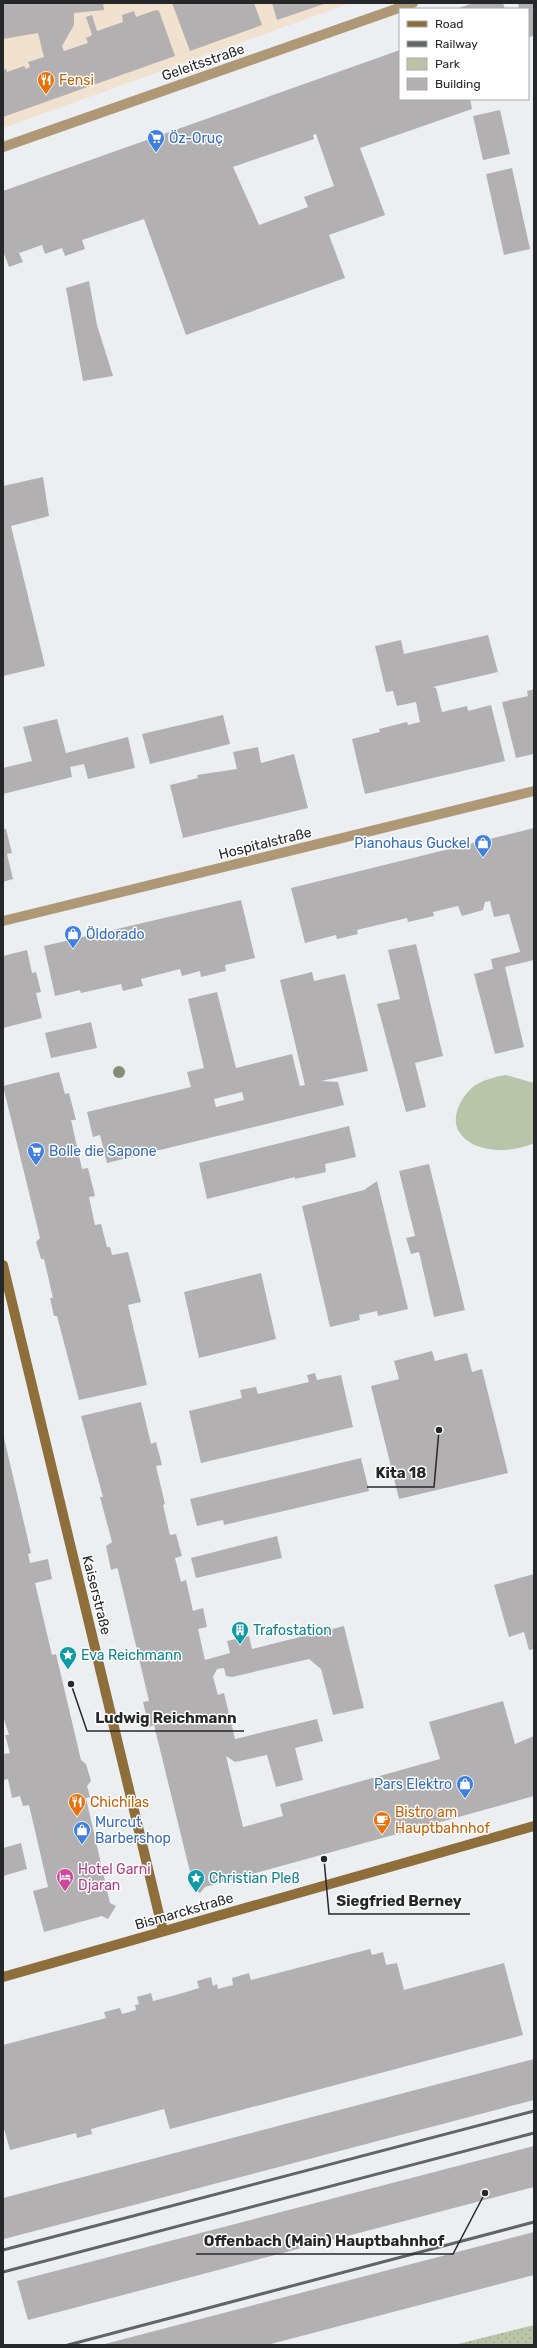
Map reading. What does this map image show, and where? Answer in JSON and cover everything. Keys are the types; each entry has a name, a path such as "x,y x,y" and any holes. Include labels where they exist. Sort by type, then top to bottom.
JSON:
{"main road":[{"name":"Kaiserstraße","path":"3,1265 163,1931"},
{"name":"Bismarckstraße","path":"3,1977 534,1826"}],"street":[{"name":"Geleitsstraße","path":"3,147 413,3"},
{"name":"Hospitalstraße","path":"3,921 534,791"}],"shaded area":[{"path":"3,3 351,3 3,128"}],"green space":[{"path":"506,1075 534,1083 534,1143 515,1149 493,1150 483,1148 464,1138 458,1130 456,1124 457,1110 464,1097 474,1086 485,1080"},
{"path":"534,2325 534,2345 454,2345"}],"building":[{"path":"3,3 103,3 104,10 74,13 74,25 62,46 64,51 88,43 86,38 92,35 86,17 92,15 97,31 123,22 122,15 134,11 136,17 156,10 159,11 175,56 3,117 3,70 6,69 7,72 24,66 26,69 30,67 28,62 44,57 38,33 3,39"},
{"path":"172,3 254,3 262,25 190,51"},
{"path":"272,3 327,3 277,20"},
{"path":"473,3 503,3 505,8 459,8"},
{"path":"518,3 534,3 534,35 529,38 529,8 519,8"},
{"path":"399,50 399,100 470,100 472,109 360,148 385,215 329,235 345,278 186,335 144,219 82,240 85,249 65,256 62,248 45,254 42,245 19,253 23,262 9,267 3,251 3,191","holes":["316,134 334,186 304,197 308,207 259,225 233,167 314,139 313,135"]},
{"path":"500,110 510,154 483,160 473,116"},
{"path":"512,168 530,249 504,255 486,174"},
{"path":"89,281 97,325 113,376 83,381 66,288"},
{"path":"43,477 49,516 11,526 45,666 3,676 3,486"},
{"path":"488,635 498,672 433,687 436,688 442,712 467,706 468,711 491,705 505,761 365,794 352,739 380,732 379,729 407,722 408,725 420,722 416,702 397,706 393,691 386,692 375,646 401,640 404,654"},
{"path":"534,689 534,754 516,758 502,702 528,696 527,691"},
{"path":"223,715 230,744 150,764 142,734"},
{"path":"57,719 66,753 128,737 135,768 88,779 84,764 70,767 72,777 3,794 3,768 32,761 23,727"},
{"path":"258,747 261,763 294,754 308,808 183,838 170,785 198,778 197,775 237,769 233,752"},
{"path":"534,828 534,960 505,967 524,1047 495,1054 474,974 493,969 491,959 520,952 509,914 494,917 490,901 485,902 483,910 462,916 458,906 433,912 434,916 408,922 407,918 357,930 358,934 337,939 336,935 305,943 291,888"},
{"path":"3,829 6,829 12,853 7,854 13,879 3,882"},
{"path":"241,900 255,958 225,965 226,971 201,977 200,971 182,976 180,969 141,979 143,986 123,991 121,984 81,993 80,990 55,996 44,946"},
{"path":"416,944 443,1056 415,1063 426,1107 406,1112 377,1004 400,999 388,950"},
{"path":"27,950 32,973 36,972 41,992 36,993 42,1018 3,1028 3,956"},
{"path":"312,972 314,981 345,974 368,1071 321,1081 338,1082 344,1105 107,1163 100,1135 93,1137 87,1112 191,1087 187,1072 204,1068 188,999 217,992 236,1068 292,1054 300,1086 305,1085 280,980","holes":["242,1092 244,1100 216,1107 214,1099"]},
{"path":"91,1022 97,1048 51,1058 45,1033"},
{"path":"59,1072 65,1094 69,1093 76,1120 71,1120 82,1169 88,1168 95,1196 89,1197 95,1225 101,1224 107,1247 110,1247 112,1255 128,1252 141,1302 128,1305 147,1385 79,1400 57,1316 54,1316 50,1298 53,1298 44,1259 41,1259 36,1242 40,1238 3,1086"},
{"path":"349,1126 356,1157 325,1164 326,1172 295,1179 295,1177 207,1199 199,1163"},
{"path":"429,1164 465,1310 434,1317 419,1252 411,1254 406,1238 415,1236 399,1171"},
{"path":"377,1181 408,1309 378,1316 377,1311 359,1315 360,1320 330,1327 302,1206 364,1190"},
{"path":"261,1273 276,1339 199,1358 184,1292"},
{"path":"432,1351 435,1361 467,1353 472,1372 482,1369 508,1473 399,1499 371,1386 399,1379 394,1361"},
{"path":"315,1373 317,1380 341,1375 353,1427 201,1463 189,1411 242,1398 240,1390 256,1387 258,1394 309,1382 307,1375"},
{"path":"141,1402 151,1444 156,1442 162,1465 156,1466 165,1504 163,1505 170,1535 176,1534 182,1556 175,1558 181,1582 186,1580 193,1611 203,1608 207,1627 198,1629 205,1660 230,1653 227,1641 249,1636 252,1649 344,1626 364,1708 333,1715 321,1669 309,1659 232,1677 226,1676 224,1668 217,1669 213,1677 218,1695 224,1693 235,1739 317,1719 323,1741 295,1748 303,1780 276,1787 267,1755 235,1762 226,1756 243,1827 283,1816 280,1804 440,1759 429,1722 503,1701 515,1744 534,1736 534,1796 205,1887 200,1893 190,1886 192,1880 154,1725 149,1727 143,1702 149,1701 118,1570 117,1568 111,1570 106,1546 112,1542 100,1497 103,1497 81,1416"},
{"path":"4,1438 31,1553 28,1554 30,1563 48,1559 52,1579 35,1583 52,1655 56,1654 81,1760 86,1764 91,1781 87,1786 90,1797 86,1798 110,1903 116,1906 108,1919 102,1916 44,1932 33,1891 48,1887 29,1805 23,1806 20,1796 12,1798 8,1779 4,1780 3,1777 3,1754 10,1753 5,1735 9,1735 3,1716"},
{"path":"361,1458 369,1491 224,1525 223,1520 197,1526 190,1499"},
{"path":"277,1536 282,1558 196,1578 191,1558"},
{"path":"534,1574 534,1649 529,1650 524,1632 509,1637 494,1585"},
{"path":"21,1843 27,1869 3,1876 3,1848"},
{"path":"370,1949 372,1955 383,1952 386,1965 397,1963 404,1990 504,1963 523,2035 170,2129 164,2109 91,2129 92,2134 77,2138 76,2133 10,2150 3,2125 3,2045 106,2018 104,2012 120,2008 122,2014 136,2010 135,2005 139,2004 137,1997 151,1993 153,2001 176,1995 199,1988 197,1981 211,1977 213,1986 217,1984 218,1989 233,1985 232,1978 249,1973 251,1980"},
{"path":"534,2059 534,2100 4,2239 3,2198"},
{"path":"534,2146 534,2187 28,2320 17,2281"},
{"path":"534,2232 534,2275 267,2345 101,2345"}],"railway":[{"path":"3,2250 534,2111"},
{"path":"3,2272 534,2133"},
{"path":"68,2345 534,2222"}],"place":[{"name":"Fensi","path":"46,95"},
{"name":"Öz-Oruç","path":"156,153"},
{"name":"Pianohaus Guckel","path":"483,858"},
{"name":"Öldorado","path":"73,949"},
{"name":"Bolle die Sapone","path":"36,1166"},
{"name":"Kita 18","path":"439,1430"},
{"name":"Trafostation","path":"240,1645"},
{"name":"Eva Reichmann","path":"68,1670"},
{"name":"Ludwig Reichmann","path":"71,1684"},
{"name":"Pars Elektro","path":"465,1799"},
{"name":"Chichilas","path":"77,1817"},
{"name":"Bistro am Hauptbahnhof","path":"382,1835"},
{"name":"Murcut Barbershop","path":"82,1845"},
{"name":"Siegfried Berney","path":"324,1859"},
{"name":"Hotel Garni Djaran","path":"65,1892"},
{"name":"Christian Pleß","path":"196,1893"},
{"name":"Offenbach (Main) Hauptbahnhof","path":"485,2193"}]}
